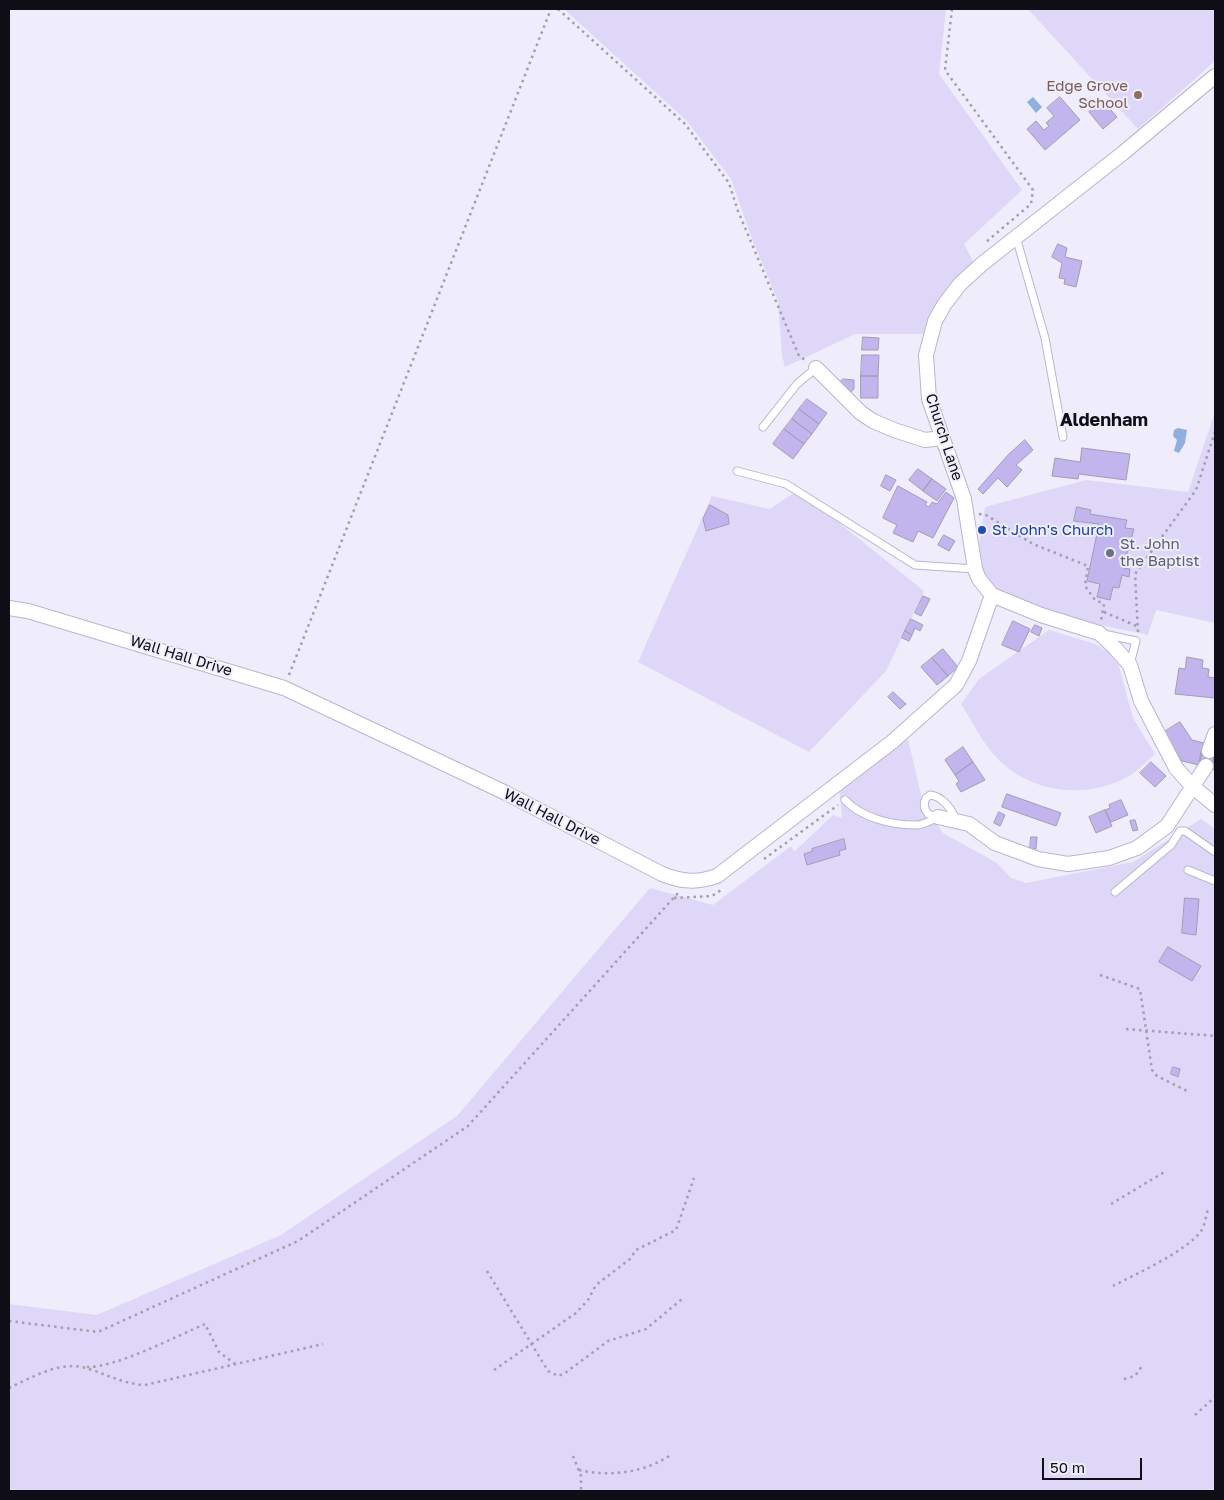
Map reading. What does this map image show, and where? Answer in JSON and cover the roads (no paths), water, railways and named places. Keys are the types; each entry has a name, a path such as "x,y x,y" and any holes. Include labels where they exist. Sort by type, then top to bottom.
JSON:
{"street":[{"name":"Church Lane","path":"992,595 983,587 975,569 967,512 929,399 926,355 928,339 935,321 944,305 960,284 982,264 1123,153 1215,76"},
{"path":"816,368 861,413 873,421 925,440 943,438"},
{"path":"992,595 1041,615 1099,633 1130,665 1141,701 1176,768 1192,786 1215,805"},
{"name":"Wall Hall Drive","path":"9,608 38,613 284,688 506,793 662,874 687,882 701,881 718,876 892,742 945,696 956,685 970,661 992,595"},
{"path":"1209,751 1215,734"},
{"path":"938,817 969,824 995,843 1038,859 1068,864 1109,858 1137,848 1171,831 1192,786 1206,766"}],"lane":[{"path":"1016,237 1045,338 1063,437"},
{"path":"763,427 797,384 816,368"},
{"path":"738,471 786,484 915,565 975,569"},
{"path":"1099,633 1136,641 1130,665"},
{"path":"938,817 928,814 926,811 924,803 930,795 941,798 954,814 956,820"},
{"path":"845,800 855,811 875,819 918,825 938,817"},
{"path":"1115,892 1171,845 1171,831 1185,831 1215,852"},
{"path":"1188,870 1215,881"}],"water":[{"path":"1033,97 1042,107 1036,113 1027,102"},
{"path":"1178,428 1187,430 1185,443 1179,453 1174,451 1177,440 1173,436 1174,430"}],"place":[{"name":"Edge Grove School","path":"1138,95"},
{"name":"St John's Church","path":"982,530"},
{"name":"St. John the Baptist","path":"1110,553"}],"district":[{"name":"Aldenham","path":"1104,420"}]}
